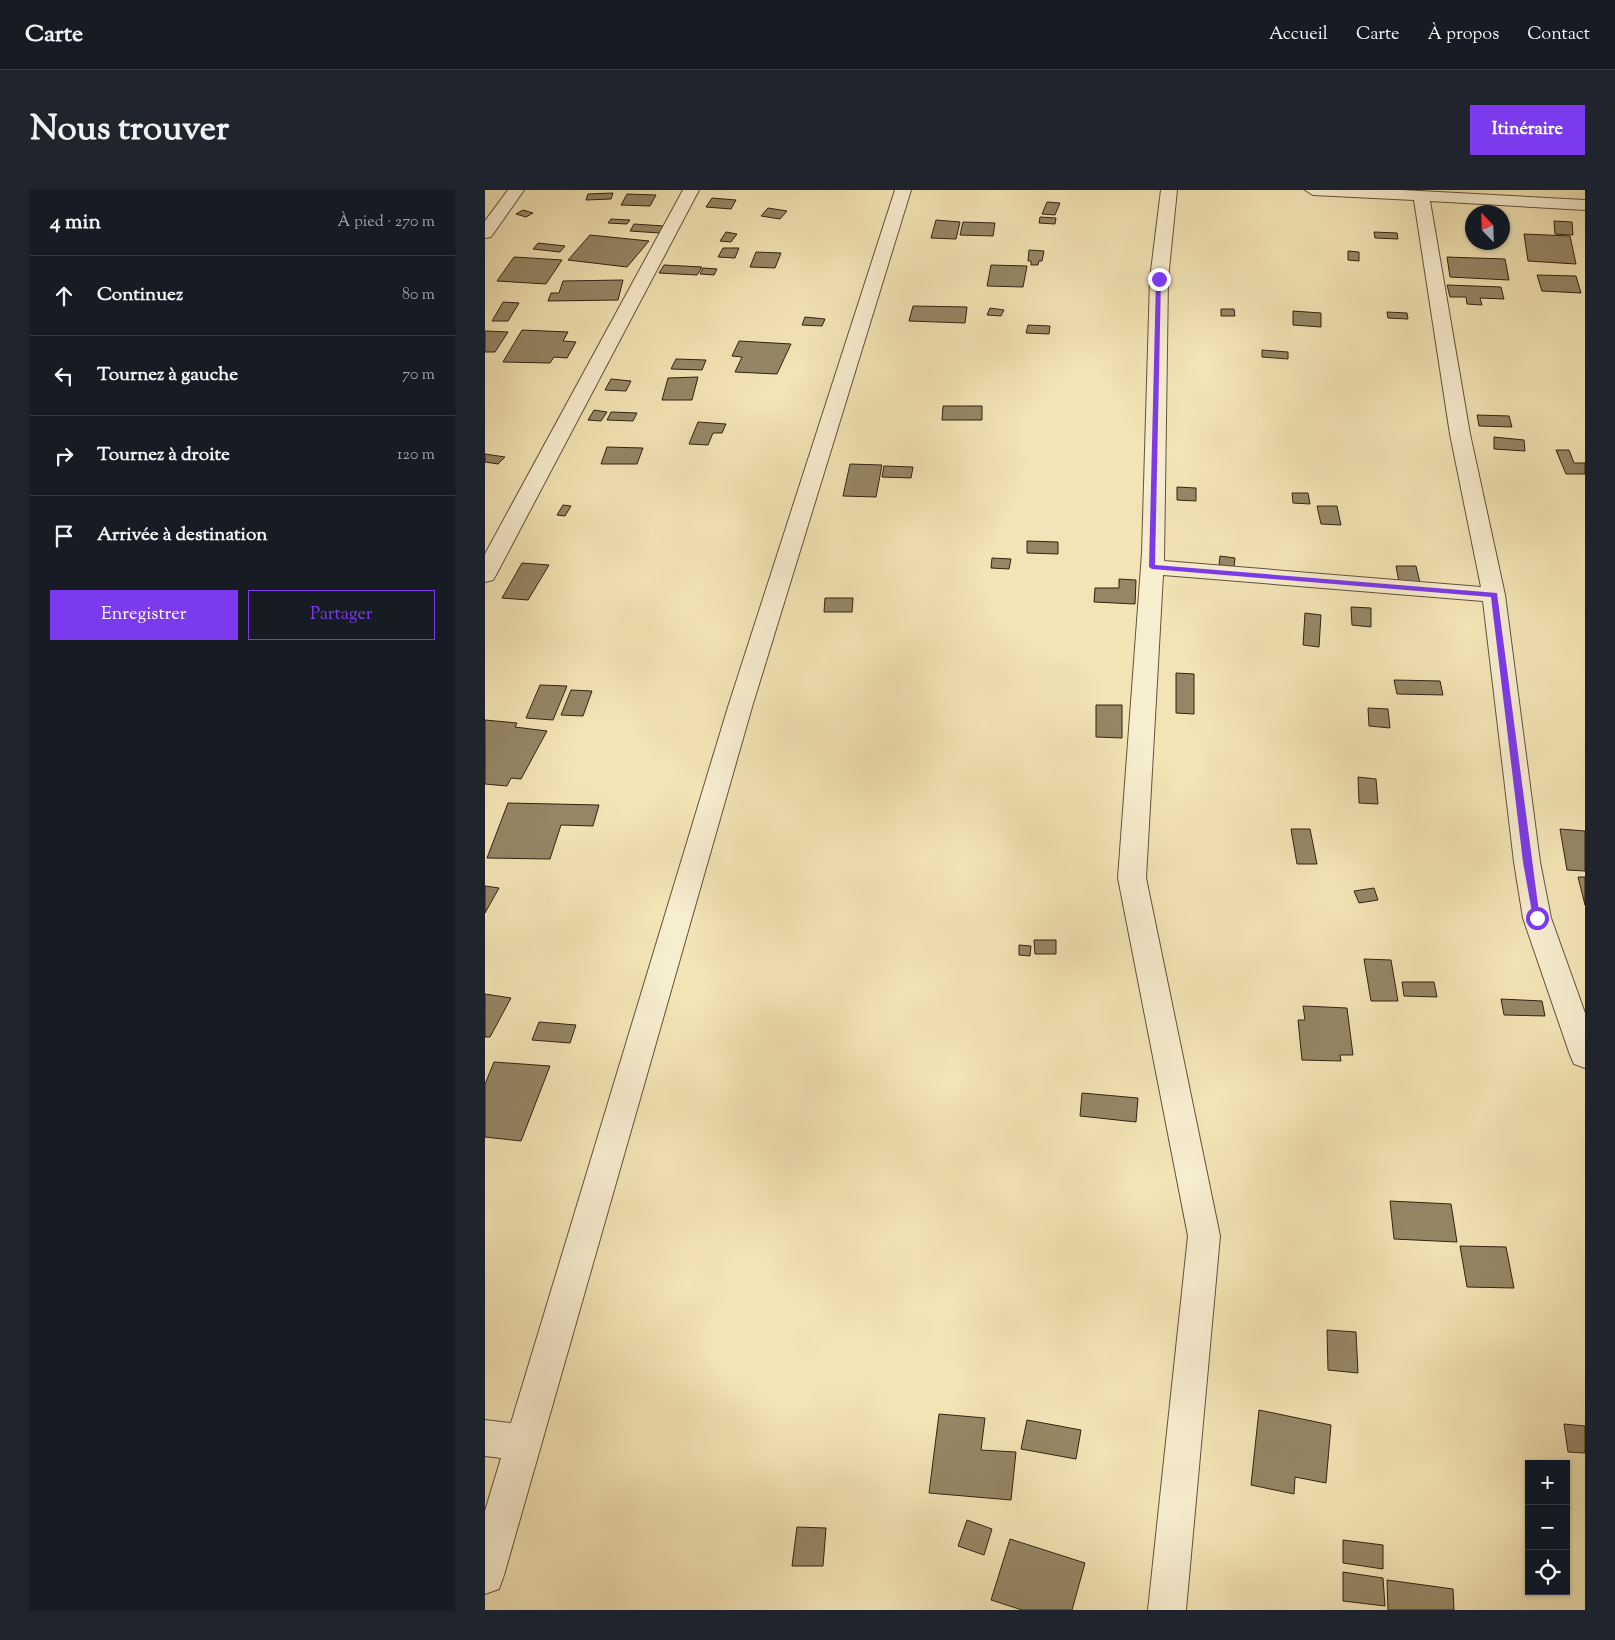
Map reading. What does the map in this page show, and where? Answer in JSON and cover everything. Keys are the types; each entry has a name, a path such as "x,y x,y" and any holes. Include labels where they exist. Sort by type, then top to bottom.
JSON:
{"street":[{"path":"485,233 516,190"},
{"path":"485,575 691,190"},
{"path":"485,1575 734,726 828,418 903,190"},
{"path":"1167,1610 1204,1236 1132,878 1152,567 1159,279 1169,190"},
{"path":"1313,190 1421,196 1503,195 1585,205"},
{"path":"1421,196 1460,434 1494,595 1527,862 1537,918 1585,1055"},
{"path":"1152,567 1494,595"},
{"path":"485,1438 524,1442"}],"building":[{"path":"613,193 611,199 586,200 588,194"},
{"path":"627,194 656,195 650,206 621,205"},
{"path":"712,198 736,200 731,209 706,207"},
{"path":"1047,202 1060,203 1055,215 1042,214"},
{"path":"768,208 787,211 780,219 761,216"},
{"path":"523,210 533,213 526,217 516,214"},
{"path":"1040,217 1056,218 1055,224 1039,223"},
{"path":"611,219 630,220 627,224 608,223"},
{"path":"936,220 960,222 956,239 931,238"},
{"path":"1554,221 1572,222 1573,235 1555,234"},
{"path":"963,222 995,223 993,236 960,235"},
{"path":"634,224 664,226 660,233 630,231"},
{"path":"726,232 737,234 731,242 720,241"},
{"path":"1374,232 1397,233 1398,239 1375,238"},
{"path":"1524,234 1570,236 1576,264 1528,261"},
{"path":"590,235 649,241 627,267 568,260"},
{"path":"538,243 565,246 560,252 533,249"},
{"path":"723,248 739,248 735,258 718,257"},
{"path":"1029,250 1044,251 1042,261 1039,261 1038,265 1031,265 1031,261 1028,261"},
{"path":"1348,251 1359,252 1359,261 1348,260"},
{"path":"756,252 781,253 775,268 750,267"},
{"path":"514,257 562,260 546,284 497,281"},
{"path":"1447,257 1505,259 1509,280 1450,277"},
{"path":"664,265 702,267 697,275 659,273"},
{"path":"991,265 1027,266 1023,287 987,286"},
{"path":"703,268 717,269 714,275 700,274"},
{"path":"1537,275 1576,276 1581,293 1542,291"},
{"path":"623,280 618,300 548,301 551,293 559,293 563,281"},
{"path":"1447,285 1501,287 1504,299 1480,298 1482,305 1467,304 1466,297 1450,297"},
{"path":"503,302 519,303 508,321 492,321"},
{"path":"913,306 967,307 965,323 909,321"},
{"path":"990,308 1004,310 1001,316 987,315"},
{"path":"1221,309 1234,309 1235,316 1221,316"},
{"path":"1293,311 1321,313 1321,327 1293,325"},
{"path":"1387,312 1407,313 1408,319 1388,318"},
{"path":"805,317 825,319 822,326 802,325"},
{"path":"1028,325 1050,326 1049,334 1026,333"},
{"path":"522,330 568,332 563,341 576,342 567,358 554,357 550,363 503,362"},
{"path":"485,331 508,332 495,352 485,352"},
{"path":"739,341 791,344 777,374 735,372 742,357 732,356"},
{"path":"1262,350 1288,352 1288,359 1262,357"},
{"path":"676,359 706,360 702,370 671,369"},
{"path":"698,377 692,400 662,400 668,378"},
{"path":"611,379 631,381 626,391 605,390"},
{"path":"943,406 982,406 982,420 942,420"},
{"path":"594,410 607,412 601,421 588,420"},
{"path":"611,412 637,413 633,421 607,420"},
{"path":"1477,415 1509,416 1512,427 1479,426"},
{"path":"698,422 726,424 722,433 713,433 708,445 689,444"},
{"path":"1494,437 1524,440 1525,451 1494,449"},
{"path":"607,447 643,448 637,464 601,464"},
{"path":"1556,450 1569,450 1574,463 1585,463 1585,474 1566,474"},
{"path":"485,454 505,457 498,464 485,462"},
{"path":"850,464 882,465 876,497 843,496"},
{"path":"884,466 913,467 911,478 882,477"},
{"path":"1177,487 1196,488 1196,501 1177,500"},
{"path":"1292,493 1308,493 1310,504 1293,503"},
{"path":"563,505 571,506 565,516 557,515"},
{"path":"1317,506 1337,506 1341,525 1321,524"},
{"path":"1027,541 1058,542 1058,554 1027,553"},
{"path":"1220,556 1235,558 1234,567 1219,565"},
{"path":"992,558 1011,559 1009,569 991,568"},
{"path":"522,563 549,565 528,600 502,598"},
{"path":"1396,566 1416,566 1420,583 1399,582"},
{"path":"1119,579 1136,580 1135,604 1094,602 1095,588 1119,588"},
{"path":"825,598 853,598 852,612 824,612"},
{"path":"1351,607 1371,608 1371,627 1352,625"},
{"path":"1305,613 1321,615 1319,647 1303,645"},
{"path":"1176,673 1194,674 1194,714 1176,713"},
{"path":"1394,680 1440,681 1443,695 1397,694"},
{"path":"540,685 567,686 553,720 526,718"},
{"path":"571,690 592,691 583,716 561,715"},
{"path":"1096,705 1122,705 1122,738 1096,737"},
{"path":"1368,708 1388,709 1390,728 1369,726"},
{"path":"485,720 517,723 515,727 547,731 521,779 511,778 507,786 485,784"},
{"path":"1358,777 1376,779 1378,804 1359,803"},
{"path":"508,803 599,805 593,826 561,825 550,859 487,858"},
{"path":"1291,829 1310,829 1317,864 1297,864"},
{"path":"1560,829 1585,831 1585,871 1567,870"},
{"path":"1578,877 1585,877 1585,905"},
{"path":"485,886 499,888 485,913"},
{"path":"1374,888 1378,900 1359,903 1354,891"},
{"path":"1034,940 1056,940 1056,954 1035,954"},
{"path":"1019,945 1031,946 1030,956 1019,955"},
{"path":"1364,959 1391,960 1398,1001 1371,1001"},
{"path":"1402,982 1434,982 1437,997 1404,996"},
{"path":"485,994 511,998 490,1037 485,1037"},
{"path":"1501,999 1542,1001 1545,1016 1504,1015"},
{"path":"1303,1006 1347,1008 1353,1055 1340,1055 1341,1061 1302,1060 1298,1020 1305,1020"},
{"path":"539,1022 576,1025 570,1043 532,1040"},
{"path":"494,1062 550,1066 521,1141 485,1137 485,1084"},
{"path":"1082,1093 1138,1098 1136,1122 1080,1116"},
{"path":"1390,1201 1451,1204 1457,1242 1394,1239"},
{"path":"1460,1246 1506,1247 1514,1288 1467,1287"},
{"path":"1327,1330 1356,1332 1358,1373 1328,1370"},
{"path":"1259,1410 1331,1425 1326,1483 1295,1477 1294,1494 1251,1485"},
{"path":"939,1414 985,1418 981,1450 1016,1452 1011,1500 929,1493"},
{"path":"1027,1420 1081,1430 1076,1459 1021,1449"},
{"path":"1564,1424 1585,1426 1585,1453 1568,1452"},
{"path":"967,1520 992,1529 984,1555 958,1546"},
{"path":"797,1527 826,1528 823,1566 792,1566"},
{"path":"1010,1539 1085,1563 1072,1610 1022,1610 991,1600"},
{"path":"1343,1540 1383,1545 1383,1569 1343,1563"},
{"path":"1343,1572 1383,1578 1385,1606 1343,1601"},
{"path":"1387,1580 1453,1589 1454,1610 1388,1610"}],"route":[{"path":"1159,279 1152,567 1494,595 1527,862 1537,918"}]}
